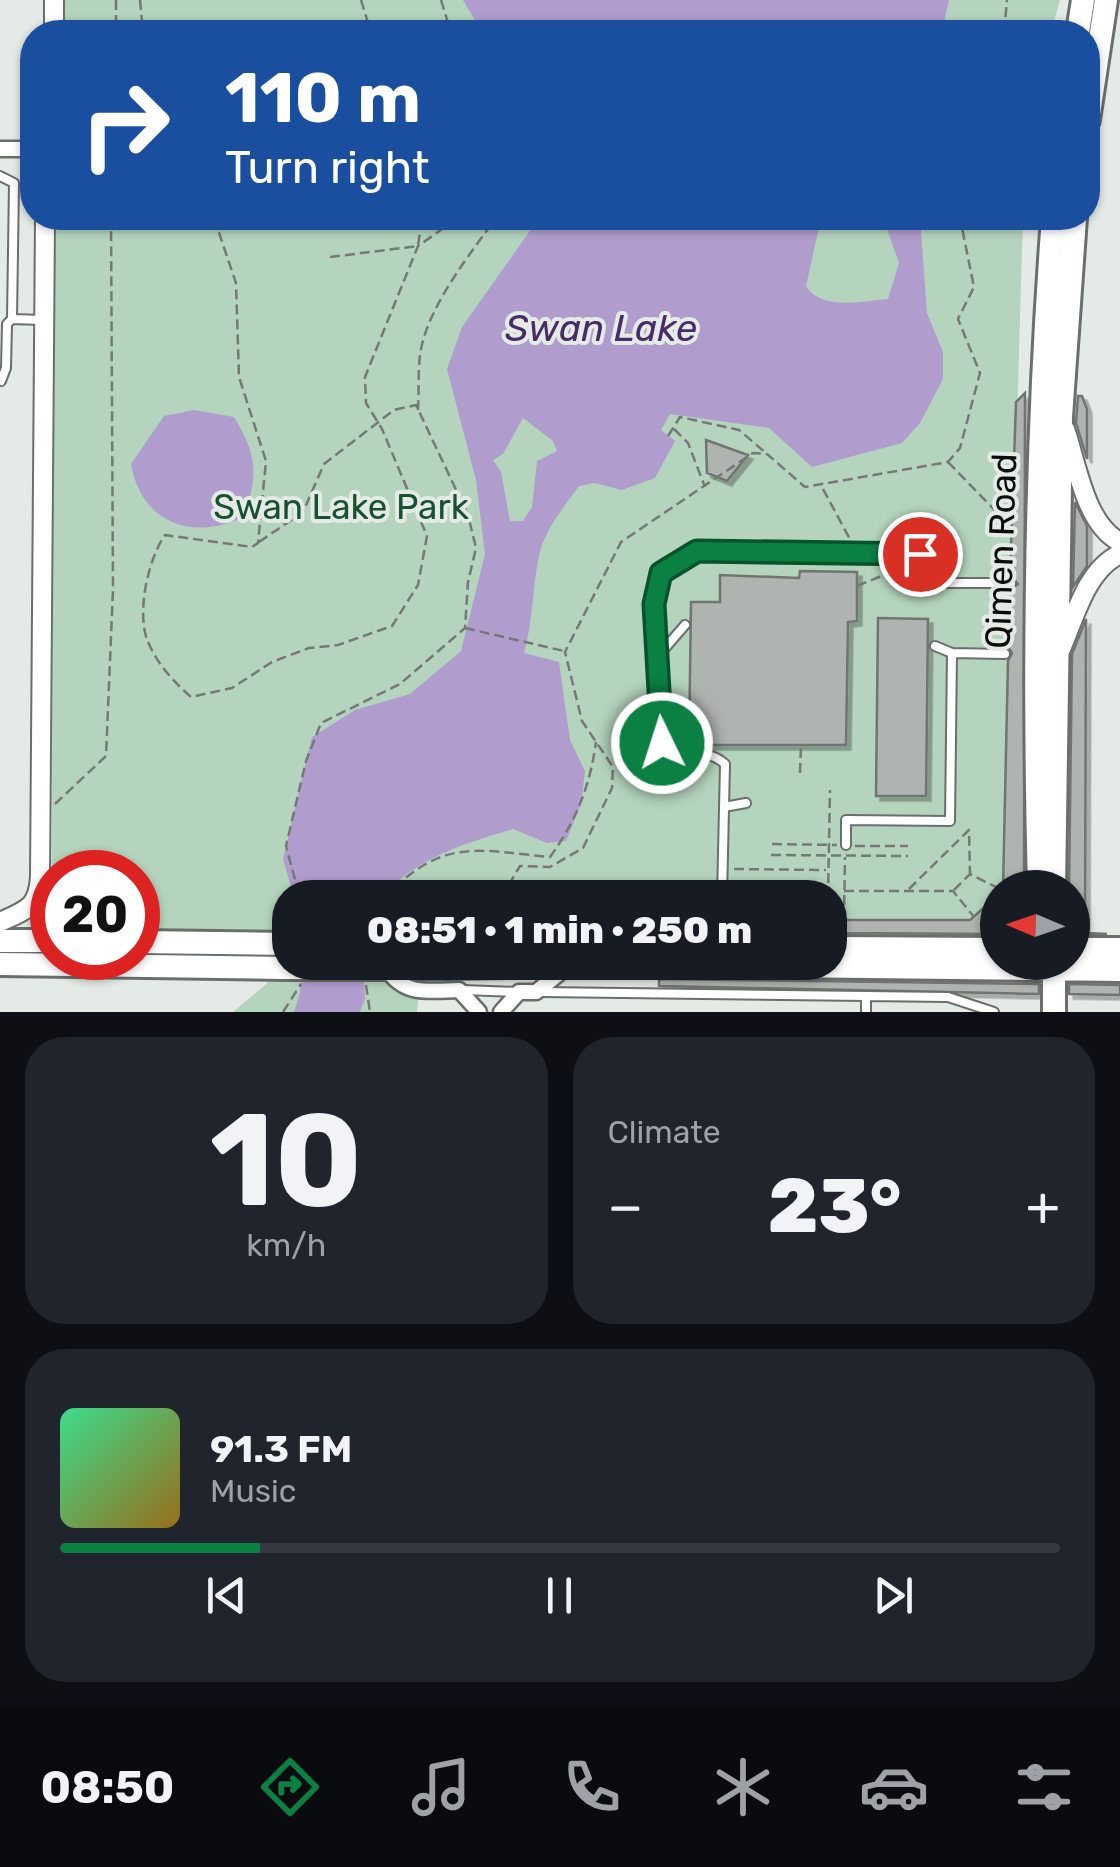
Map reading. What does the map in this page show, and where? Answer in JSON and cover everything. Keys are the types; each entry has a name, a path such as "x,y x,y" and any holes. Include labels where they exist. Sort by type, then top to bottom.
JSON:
{"main road":[{"path":"1100,40 1106,0"},
{"name":"Qimen Road","path":"1039,870 1033,663 1041,374 1052,230"},
{"name":"Qimen Road","path":"1054,870 1054,663 1062,417 1074,230"},
{"path":"0,941 30,942"},
{"path":"160,942 272,944"},
{"path":"847,948 980,949"},
{"path":"1090,949 1120,950"},
{"path":"0,964 272,971"},
{"path":"847,965 980,966"},
{"path":"1090,968 1120,970"},
{"path":"1041,1012 1046,980"},
{"path":"1050,980 1054,1012"}],"street":[{"path":"0,922 30,910 38,898 40,877 43,320 48,230"},
{"path":"49,230 51,850"},
{"path":"1062,417 1094,516 1105,534 1120,542"},
{"path":"1054,663 1092,578 1104,562 1120,554"},
{"path":"394,980 411,991 458,990 479,1012"},
{"path":"501,1012 519,992 536,992 551,980"}],"lane":[{"path":"0,176 14,184 12,319 7,324 6,368 1,381"},
{"path":"12,319 43,320"},
{"path":"722,880 724,764 716,756 671,751 662,743 654,604 661,573 697,551 948,555 947,583 1010,584"},
{"path":"659,655 685,625"},
{"path":"935,646 952,654 1005,654"},
{"path":"846,846 846,820 950,821 952,654"},
{"path":"724,807 746,803"},
{"path":"458,990 519,992"},
{"path":"536,992 948,997 994,1012"},
{"path":"866,996 866,1012"}],"path":[{"path":"50,808 106,756 113,590 112,230"},
{"path":"218,230 236,283 238,377 266,461 258,543"},
{"path":"295,880 286,846 306,760 321,723 400,684 465,628 468,582 476,548 468,515 416,405 394,410 378,422 324,464 302,512 258,543 252,546 165,536 155,548 146,591 146,637 167,675 191,697 232,688 272,662 310,648 338,646 392,626 418,585 426,536 378,422 366,403 365,376 418,246 420,230"},
{"path":"330,256 418,246 441,230"},
{"path":"418,410 420,352 432,319 458,271 487,230"},
{"path":"668,436 680,417 749,435 806,487 948,462 960,448 980,373 958,318 974,287 962,230"},
{"path":"674,428 688,443 705,487"},
{"path":"512,880 520,866 550,868 583,848 612,788 613,766 582,721 565,652 621,542 753,453 767,454"},
{"path":"948,462 1013,529"},
{"path":"822,486 857,554"},
{"path":"857,586 891,572"},
{"path":"465,628 565,652"},
{"path":"401,880 459,851 474,848 550,857 571,829 592,777 596,740"},
{"path":"800,745 800,774"},
{"path":"828,880 830,790"},
{"path":"847,891 953,891 970,874 969,830 965,822 950,821"},
{"path":"906,891 969,830"},
{"path":"772,844 812,845"},
{"path":"844,880 846,846"},
{"path":"866,846 908,846"},
{"path":"771,855 908,856"},
{"path":"722,868 828,870"},
{"path":"970,874 980,879"},
{"path":"953,891 974,916"},
{"path":"284,1012 300,987 297,980"},
{"path":"364,980 371,994 370,1012"}],"green space":[{"path":"54,0 1060,0 1054,20 54,20"},
{"name":"Swan Lake Park","path":"53,230 1023,230 1004,870 980,870 980,911 970,920 847,920 847,880 272,880 272,944 160,942 160,850 52,850"},
{"name":"Swan Lake Park","path":"272,979 406,980 419,991 417,1012 233,1012"}],"water":[{"path":"463,0 949,0 945,20 475,20"},
{"name":"Swan Lake","path":"531,230 818,230 806,286 822,299 844,303 888,299 899,263 887,230 921,230 927,313 943,352 943,379 920,423 902,443 812,467 769,428 670,414 661,430 675,441 655,478 622,490 594,483 579,486 555,519 542,546 524,653 559,662 570,740 585,771 581,804 566,841 547,843 513,829 460,846 425,862 400,880 289,880 283,859 312,737 355,710 410,694 461,651 485,554 476,480 447,369 462,327","holes":["523,418 553,441 557,451 537,461 532,507 523,521 510,521 501,472 493,460 503,454"]},
{"path":"194,410 234,417 251,454 252,489 243,517 224,524 187,527 157,513 145,500 131,464 164,416"},
{"path":"300,980 364,980 365,999 360,1012 294,1012"}],"building":[{"path":"1025,393 1024,870 1003,870 1008,661 1012,653 1008,647 1010,590 1018,584 1010,576 1016,402"},
{"path":"1078,396 1082,396 1087,409 1087,459 1076,423"},
{"path":"706,440 748,455 727,481 707,473"},
{"path":"1075,502 1087,526 1087,566 1073,587"},
{"path":"800,571 857,572 857,621 848,622 846,745 689,745 691,602 720,602 720,575 799,578"},
{"path":"878,618 928,619 926,796 876,796"},
{"path":"1086,619 1085,870 1069,870 1072,654"},
{"path":"980,911 980,934 847,933 847,920 970,920"},
{"path":"659,980 1039,984 1039,994 659,986"},
{"path":"1069,984 1120,985 1120,995 1069,994"}],"route":[{"path":"662,743 654,604 661,573 697,551 920,554"}]}
